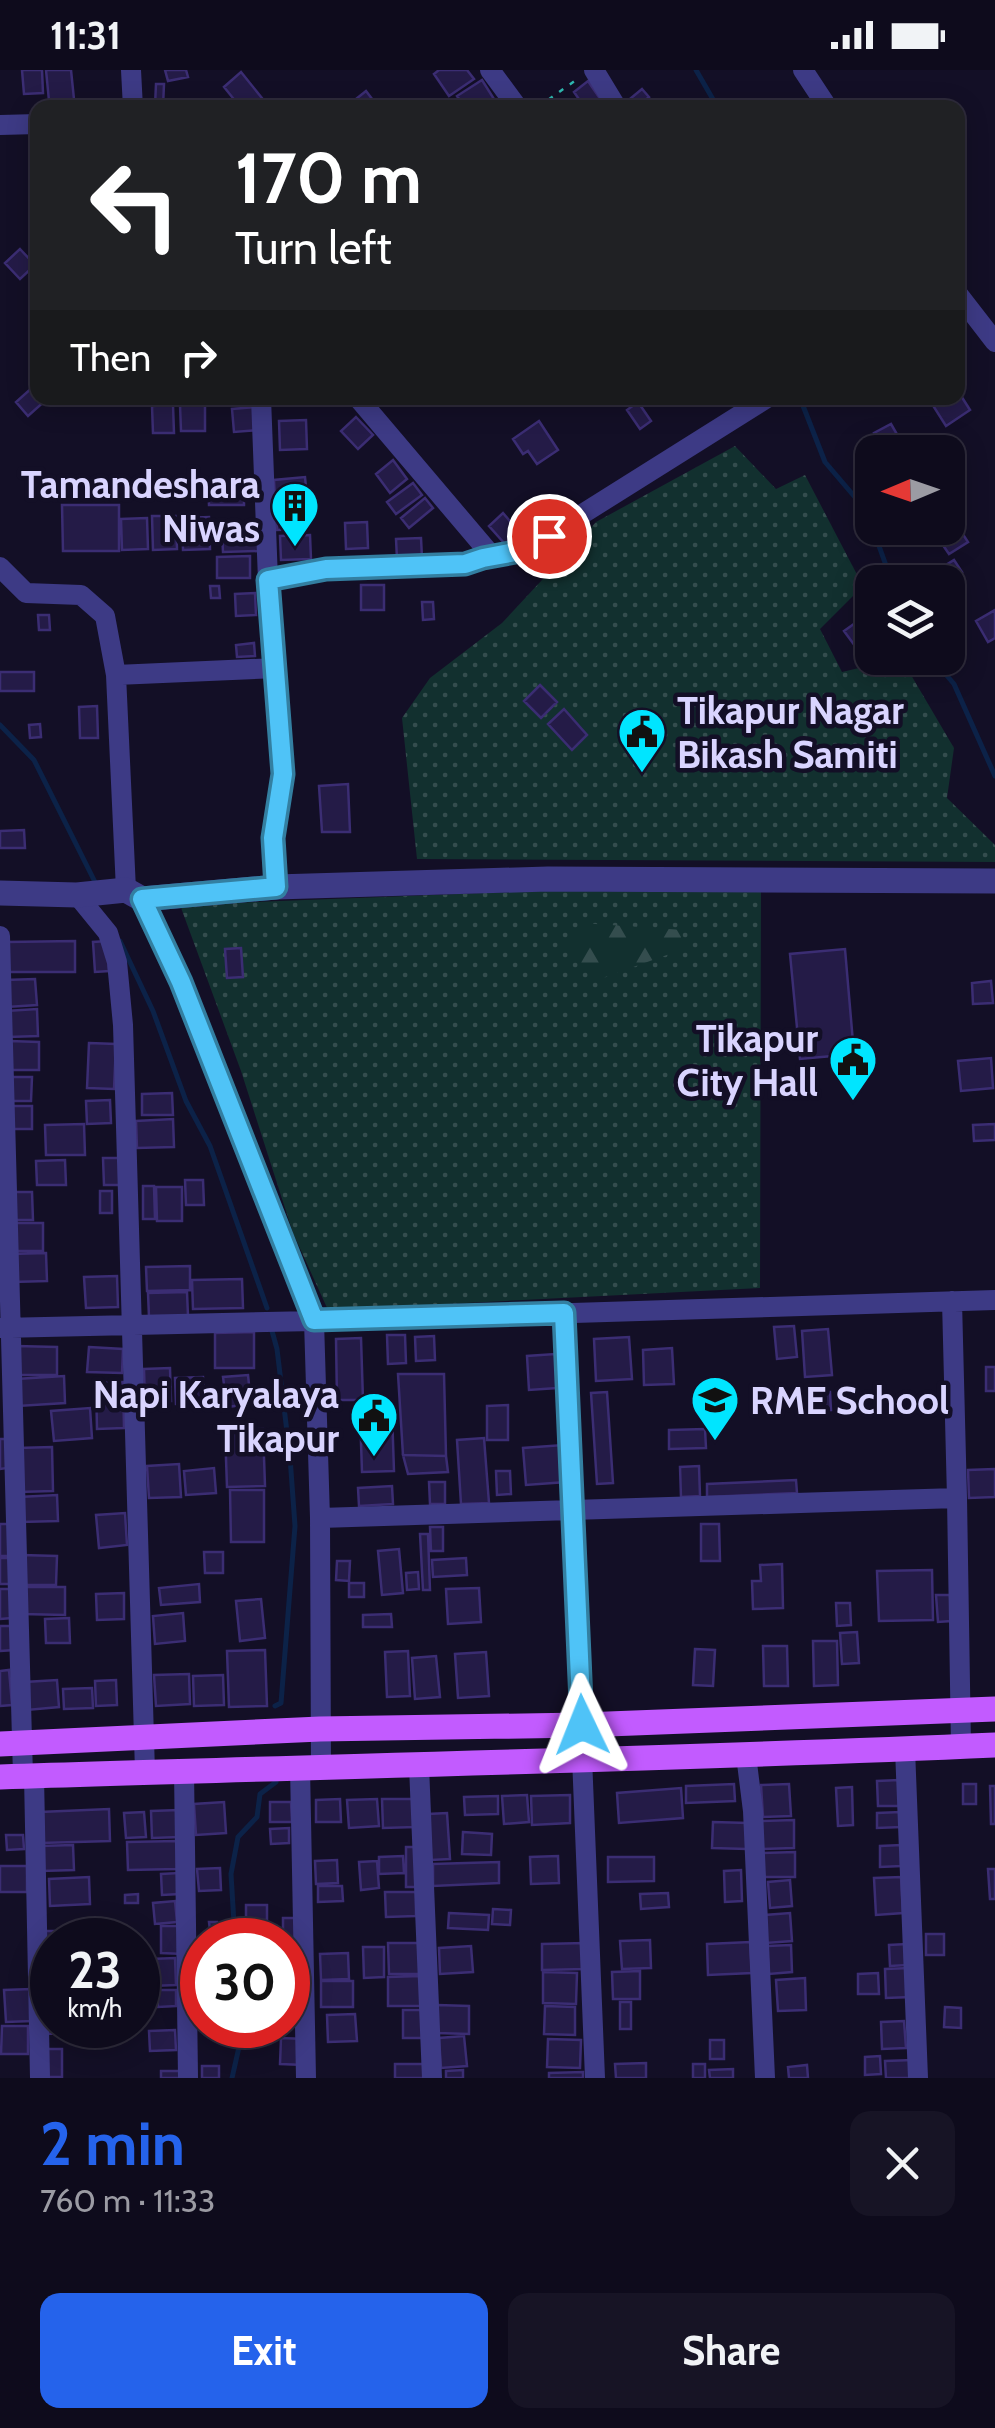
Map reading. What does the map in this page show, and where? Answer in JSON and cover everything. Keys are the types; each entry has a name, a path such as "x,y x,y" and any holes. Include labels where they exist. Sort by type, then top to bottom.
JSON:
{"main road":[{"path":"11,1743 320,1729 582,1725 995,1709"},
{"path":"19,1776 746,1756 995,1745"}],"street":[{"path":"131,70 133,100"},
{"path":"490,70 512,100"},
{"path":"803,70 823,100"},
{"path":"586,75 609,100"},
{"path":"0,125 30,124"},
{"path":"965,303 995,342"},
{"path":"261,405 268,580 283,774 273,838 276,887"},
{"path":"364,405 492,556"},
{"path":"268,580 326,569 465,564 526,550 736,405"},
{"path":"0,567 26,593 80,596 105,616 116,674 134,894 181,982 314,1320 320,1518 320,1729 303,1767 306,2078"},
{"path":"116,674 276,668"},
{"path":"0,893 77,896 548,879 995,881"},
{"path":"77,896 108,933 117,962 123,1025 144,1772"},
{"path":"0,936 11,1743 19,1776 40,2078"},
{"path":"952,1300 961,1746"},
{"path":"5,1327 995,1300"},
{"path":"564,1313 595,2078"},
{"path":"320,1518 957,1498"},
{"path":"905,1750 918,2078"},
{"path":"746,1756 753,1811 766,2078"},
{"path":"419,1766 432,2078"},
{"path":"184,1770 188,2078"}],"path":[{"path":"548,100 586,75"}],"green space":[{"path":"735,446 776,489 805,475 855,571 855,594 820,629 842,672 855,669 855,675 911,675 954,748 947,798 995,845 995,862 417,859 402,718 430,678 502,623 596,522"},
{"path":"610,888 761,888 760,1288 328,1310 293,1233 241,1071 180,905"},
{"path":"581,923 683,930 678,951 594,981 567,949"}],"building":[{"path":"22,70 42,70 43,93 24,94"},
{"path":"46,70 71,70 74,99 49,100"},
{"path":"165,70 186,70 188,77 168,81"},
{"path":"439,70 467,70 474,79 449,96 434,74"},
{"path":"241,72 264,100 235,100 224,87"},
{"path":"482,80 495,100 460,100 457,96"},
{"path":"588,81 601,100 580,100 574,92"},
{"path":"156,84 164,84 163,100 155,100"},
{"path":"642,89 649,97 645,100 629,100"},
{"path":"366,91 373,100 355,100"},
{"path":"20,249 30,260 30,270 20,279 5,263"},
{"path":"30,390 30,405 40,405 28,416 16,402"},
{"path":"965,402 970,410 946,426 933,405"},
{"path":"173,405 174,433 153,433 152,406"},
{"path":"180,405 205,405 205,431 181,431"},
{"path":"640,405 651,421 640,429 627,410"},
{"path":"257,407 259,430 234,432 232,409"},
{"path":"356,417 373,435 358,449 341,431"},
{"path":"306,420 307,449 280,450 279,421"},
{"path":"539,421 558,450 537,464 528,451 523,454 513,439"},
{"path":"891,424 897,435 875,435"},
{"path":"393,460 407,479 390,493 376,474"},
{"path":"305,477 307,498 275,500 274,480"},
{"path":"244,478 244,505 209,505 208,479"},
{"path":"413,483 422,495 396,514 387,502"},
{"path":"96,486 96,494 78,495 78,487"},
{"path":"425,498 433,508 409,528 401,518"},
{"path":"307,503 308,529 277,530 276,504"},
{"path":"62,505 119,505 119,551 63,551"},
{"path":"503,513 519,532 505,544 489,526"},
{"path":"152,516 176,516 177,549 153,550"},
{"path":"209,517 210,549 183,550 182,518"},
{"path":"147,518 148,549 122,550 121,519"},
{"path":"367,522 368,548 346,549 345,523"},
{"path":"258,531 259,551 223,552 222,532"},
{"name":"Tamandeshara Niwas","path":"310,535 311,559 281,560 280,536"},
{"path":"421,538 422,558 397,559 396,539"},
{"path":"943,545 963,545 949,554"},
{"path":"250,556 250,578 217,578 217,557"},
{"path":"361,585 384,585 384,610 361,610"},
{"path":"210,586 219,586 220,598 211,598"},
{"path":"255,593 256,615 236,616 235,594"},
{"path":"422,602 433,602 434,619 423,620"},
{"path":"995,610 995,638 988,642 976,621"},
{"path":"38,615 49,615 50,630 39,630"},
{"path":"855,623 855,646 844,631"},
{"path":"254,643 255,656 237,657 236,645"},
{"path":"0,672 34,672 34,691 0,691"},
{"path":"540,685 557,702 541,718 524,701"},
{"path":"97,706 98,738 80,738 79,707"},
{"path":"564,709 587,735 572,750 548,724"},
{"path":"40,724 41,737 30,738 29,725"},
{"path":"348,784 350,832 322,832 319,786"},
{"path":"24,830 25,848 0,848 0,831"},
{"path":"75,941 75,972 7,972 7,942"},
{"path":"107,941 109,971 95,972 93,942"},
{"path":"241,948 243,977 227,978 225,949"},
{"path":"845,949 854,1054 800,1059 790,954"},
{"path":"35,979 37,1005 7,1007 5,980"},
{"path":"991,981 993,1003 973,1004 972,983"},
{"path":"37,1009 38,1036 8,1037 6,1011"},
{"path":"9,1041 39,1042 39,1070 9,1070"},
{"path":"89,1043 116,1044 114,1089 87,1088"},
{"path":"991,1058 993,1088 961,1091 958,1061"},
{"path":"8,1077 32,1077 31,1101 8,1101"},
{"path":"172,1093 173,1115 142,1115 142,1094"},
{"path":"110,1100 111,1123 87,1124 86,1101"},
{"path":"8,1106 32,1106 32,1129 8,1129"},
{"path":"173,1119 174,1147 137,1148 136,1121"},
{"path":"84,1124 85,1155 46,1155 45,1125"},
{"path":"995,1124 995,1140 974,1141 973,1125"},
{"path":"103,1158 119,1158 120,1185 104,1185"},
{"path":"65,1160 66,1185 37,1185 36,1161"},
{"path":"185,1180 203,1180 204,1205 186,1205"},
{"path":"143,1186 154,1186 155,1219 143,1219"},
{"path":"156,1187 182,1187 182,1221 157,1221"},
{"path":"100,1191 112,1191 112,1213 100,1213"},
{"path":"8,1192 32,1192 33,1220 9,1220"},
{"path":"11,1223 43,1223 43,1251 11,1251"},
{"path":"46,1253 47,1281 12,1282 11,1254"},
{"path":"190,1266 190,1290 147,1291 146,1267"},
{"path":"117,1276 118,1307 86,1308 84,1277"},
{"path":"242,1279 243,1308 193,1309 192,1280"},
{"path":"187,1292 188,1316 149,1317 148,1293"},
{"path":"794,1326 797,1357 777,1359 774,1327"},
{"path":"828,1329 832,1375 805,1377 802,1331"},
{"path":"254,1332 254,1368 215,1368 215,1333"},
{"path":"387,1335 405,1335 406,1363 388,1364"},
{"path":"434,1336 435,1360 416,1361 415,1337"},
{"path":"629,1337 632,1379 596,1381 594,1339"},
{"path":"361,1338 363,1400 337,1400 336,1339"},
{"path":"16,1346 57,1347 57,1375 16,1375"},
{"path":"89,1347 123,1349 122,1373 87,1372"},
{"path":"672,1348 674,1384 644,1385 643,1350"},
{"path":"555,1354 557,1388 529,1390 527,1356"},
{"path":"986,1367 995,1367 995,1391 986,1391"},
{"path":"170,1368 171,1401 145,1402 144,1369"},
{"path":"398,1374 444,1374 446,1456 403,1455"},
{"path":"248,1375 251,1404 227,1407 223,1377"},
{"path":"64,1376 65,1403 18,1406 16,1379"},
{"path":"203,1377 204,1403 176,1404 175,1378"},
{"path":"123,1382 124,1428 97,1429 96,1383"},
{"path":"607,1392 613,1483 597,1484 591,1393"},
{"path":"830,1392 831,1410 799,1411 798,1393"},
{"path":"508,1405 508,1440 487,1440 487,1406"},
{"path":"90,1408 92,1438 54,1441 51,1411"},
{"path":"392,1412 394,1471 362,1472 360,1413"},
{"path":"263,1429 265,1486 227,1487 225,1430"},
{"path":"705,1429 706,1448 669,1449 669,1430"},
{"path":"484,1438 489,1503 461,1504 457,1440"},
{"path":"0,1439 6,1439 7,1468 0,1469"},
{"path":"563,1445 566,1482 526,1485 523,1448"},
{"path":"52,1447 53,1491 18,1492 17,1448"},
{"path":"403,1455 446,1456 448,1472 408,1474"},
{"path":"179,1464 181,1497 149,1498 147,1466"},
{"path":"699,1466 700,1496 681,1497 680,1467"},
{"path":"214,1468 216,1493 186,1495 184,1471"},
{"path":"995,1469 995,1497 969,1498 968,1470"},
{"path":"496,1471 510,1471 511,1494 497,1495"},
{"path":"796,1480 797,1493 707,1497 707,1484"},
{"path":"429,1482 445,1482 445,1504 430,1504"},
{"path":"392,1486 393,1504 359,1506 358,1488"},
{"path":"230,1490 264,1490 264,1542 231,1542"},
{"path":"57,1495 58,1521 20,1522 19,1497"},
{"path":"125,1513 127,1545 99,1548 96,1515"},
{"path":"0,1524 12,1524 12,1556 0,1556"},
{"path":"701,1524 719,1524 720,1561 701,1561"},
{"path":"430,1527 443,1527 443,1551 431,1551"},
{"path":"420,1534 428,1534 430,1590 423,1590"},
{"path":"399,1549 403,1593 382,1595 378,1551"},
{"path":"204,1552 223,1552 223,1573 205,1573"},
{"path":"21,1555 57,1556 56,1585 20,1585"},
{"path":"0,1558 10,1558 10,1584 0,1584"},
{"path":"466,1558 467,1575 433,1577 432,1560"},
{"path":"337,1561 350,1561 349,1581 336,1580"},
{"path":"782,1564 783,1608 753,1609 752,1581 761,1581 760,1565"},
{"path":"932,1570 933,1620 879,1621 877,1571"},
{"path":"418,1572 419,1589 407,1590 406,1573"},
{"path":"349,1583 364,1583 364,1597 349,1597"},
{"path":"199,1584 200,1602 161,1605 159,1588"},
{"path":"23,1587 65,1587 65,1615 22,1614"},
{"path":"479,1588 481,1622 448,1624 446,1589"},
{"path":"0,1589 11,1589 12,1618 0,1619"},
{"path":"124,1593 124,1619 97,1620 96,1594"},
{"path":"936,1595 950,1595 951,1621 938,1622"},
{"path":"261,1599 265,1638 240,1641 236,1601"},
{"path":"836,1603 850,1603 851,1625 837,1626"},
{"path":"183,1613 185,1641 155,1644 153,1616"},
{"path":"391,1614 392,1627 363,1627 363,1615"},
{"path":"69,1618 70,1643 46,1643 45,1619"},
{"path":"0,1626 13,1626 14,1650 0,1651"},
{"path":"857,1632 859,1663 842,1664 840,1633"},
{"path":"813,1641 837,1641 838,1685 814,1686"},
{"path":"763,1646 787,1646 788,1686 764,1686"},
{"path":"695,1649 715,1650 713,1686 693,1685"},
{"path":"265,1650 267,1706 229,1707 227,1651"},
{"path":"408,1651 410,1696 387,1697 385,1652"},
{"path":"486,1652 489,1696 458,1698 455,1654"},
{"path":"436,1656 440,1697 415,1699 412,1658"},
{"path":"9,1670 12,1705 0,1706 0,1671"},
{"path":"189,1674 190,1704 156,1706 154,1675"},
{"path":"223,1675 224,1705 194,1706 193,1676"},
{"path":"57,1680 59,1707 27,1710 25,1682"},
{"path":"116,1680 117,1705 96,1706 95,1681"},
{"path":"92,1688 93,1708 64,1709 63,1689"},
{"path":"899,1780 900,1806 878,1806 877,1781"},
{"path":"734,1784 735,1801 686,1803 686,1786"},
{"path":"789,1784 791,1816 763,1817 761,1785"},
{"path":"963,1784 976,1784 976,1804 963,1804"},
{"path":"990,1786 995,1786 995,1824 991,1824"},
{"path":"852,1787 853,1825 838,1826 836,1788"},
{"path":"681,1788 683,1818 619,1823 617,1793"},
{"path":"527,1795 529,1822 504,1824 502,1796"},
{"path":"570,1795 570,1823 532,1825 531,1796"},
{"path":"498,1796 498,1814 465,1815 464,1797"},
{"path":"340,1799 341,1822 316,1822 316,1800"},
{"path":"377,1799 379,1826 349,1828 347,1800"},
{"path":"382,1799 415,1799 415,1827 383,1828"},
{"path":"224,1802 226,1833 196,1835 194,1804"},
{"path":"270,1802 291,1802 292,1822 270,1822"},
{"path":"109,1809 110,1841 41,1843 40,1812"},
{"path":"179,1810 180,1837 152,1838 151,1811"},
{"path":"144,1812 146,1837 126,1838 124,1813"},
{"path":"900,1812 901,1827 877,1828 877,1813"},
{"path":"447,1813 450,1859 431,1860 428,1814"},
{"path":"794,1820 794,1848 761,1849 761,1821"},
{"path":"713,1822 748,1823 747,1849 712,1848"},
{"path":"289,1828 289,1843 271,1844 270,1829"},
{"path":"463,1832 492,1834 491,1855 462,1854"},
{"path":"6,1835 23,1835 24,1849 7,1850"},
{"path":"177,1841 178,1869 128,1870 127,1842"},
{"path":"73,1845 74,1870 41,1871 40,1846"},
{"path":"901,1845 901,1866 880,1867 880,1846"},
{"path":"406,1847 418,1847 419,1887 406,1887"},
{"path":"795,1852 795,1877 762,1877 761,1853"},
{"path":"403,1856 404,1873 379,1874 379,1857"},
{"path":"558,1856 559,1883 531,1884 530,1857"},
{"path":"608,1857 654,1857 654,1881 608,1882"},
{"path":"337,1860 338,1883 316,1884 315,1861"},
{"path":"377,1861 379,1888 361,1890 359,1862"},
{"path":"499,1862 499,1883 433,1886 433,1864"},
{"path":"0,1866 27,1866 27,1892 0,1892"},
{"path":"220,1868 221,1890 199,1891 197,1869"},
{"path":"988,1869 995,1869 995,1899 990,1899"},
{"path":"741,1870 742,1901 725,1902 724,1871"},
{"path":"179,1873 180,1894 162,1895 161,1874"},
{"path":"89,1877 90,1904 50,1906 49,1879"},
{"path":"901,1877 903,1913 876,1915 874,1878"},
{"path":"790,1880 792,1906 770,1908 768,1882"},
{"path":"318,1886 342,1886 343,1901 318,1902"},
{"path":"385,1892 416,1892 416,1916 386,1917"},
{"path":"668,1893 669,1907 641,1909 640,1894"},
{"path":"138,1894 138,1903 125,1903 125,1895"},
{"path":"175,1901 177,1922 160,1924 160,1918 154,1918 153,1903"},
{"path":"246,1905 267,1905 267,1918 246,1918"},
{"path":"493,1909 511,1910 510,1925 492,1924"},
{"path":"449,1913 489,1915 488,1930 448,1928"},
{"path":"790,1913 792,1941 766,1943 765,1915"},
{"path":"161,1926 180,1926 180,1954 161,1953"},
{"path":"926,1934 944,1934 944,1955 926,1955"},
{"path":"650,1940 651,1968 622,1969 620,1941"},
{"path":"750,1942 752,1973 708,1975 707,1944"},
{"path":"388,1943 419,1943 420,1974 389,1974"},
{"path":"585,1943 585,1969 542,1970 542,1944"},
{"path":"907,1944 908,1965 890,1966 889,1945"},
{"path":"791,1945 792,1972 769,1974 767,1946"},
{"path":"471,1946 473,1972 440,1974 439,1948"},
{"path":"363,1947 384,1947 384,1977 364,1978"},
{"path":"348,1953 349,1979 321,1980 320,1954"},
{"path":"175,1958 176,1985 160,1986 160,1959"},
{"path":"909,1968 911,1997 886,1998 885,1969"},
{"path":"640,1971 640,1999 613,1999 612,1972"},
{"path":"543,1972 577,1973 576,2004 543,2003"},
{"path":"878,1973 879,1994 858,1994 858,1974"},
{"path":"421,1976 421,2006 388,2006 388,1977"},
{"path":"805,1978 806,2010 778,2011 776,1980"},
{"path":"321,1981 353,1981 353,2007 321,2007"},
{"path":"30,1989 30,2021 6,2022 4,1990"},
{"path":"160,1990 176,1990 176,2006 160,2007"},
{"path":"620,2002 631,2002 631,2029 620,2029"},
{"path":"437,2005 469,2006 469,2034 437,2033"},
{"path":"545,2006 575,2007 575,2035 544,2034"},
{"path":"945,2007 961,2008 961,2028 944,2027"},
{"path":"403,2010 422,2010 422,2038 403,2038"},
{"path":"355,2014 357,2041 328,2042 327,2015"},
{"path":"904,2021 906,2048 882,2049 881,2022"},
{"path":"2,2026 28,2026 28,2054 1,2054"},
{"path":"175,2030 176,2050 150,2051 160,2048 160,2031"},
{"path":"464,2036 467,2066 441,2068 439,2038"},
{"path":"548,2039 581,2040 580,2068 547,2067"},
{"path":"710,2040 724,2040 724,2059 710,2059"},
{"path":"281,2048 305,2048 304,2065 280,2064"},
{"path":"46,2049 62,2049 62,2077 46,2077"},
{"path":"880,2056 881,2074 865,2075 865,2057"},
{"path":"913,2060 914,2078 886,2078 885,2061"},
{"path":"646,2063 646,2078 616,2078 615,2064"},
{"path":"395,2064 424,2064 424,2078 395,2078"},
{"path":"693,2064 705,2064 705,2078 693,2078"},
{"path":"807,2065 808,2078 789,2078 788,2067"},
{"path":"202,2066 219,2066 219,2078 202,2078"},
{"path":"733,2069 733,2078 710,2078 709,2070"},
{"path":"463,2070 463,2078 446,2078 446,2071"},
{"path":"161,2071 181,2071 181,2078 161,2078"},
{"path":"583,2072 583,2078 549,2078 549,2073"}],"waterway":[{"path":"696,70 713,100"},
{"path":"803,405 825,462 866,510 886,565"},
{"path":"946,675 995,776"},
{"path":"0,725 34,760 95,882"},
{"path":"120,941 153,1011 186,1101 210,1146 267,1308"},
{"path":"272,1331 290,1457 295,1526 281,1703 275,1706"},
{"path":"234,1918 231,1874 238,1837 257,1817 260,1794 276,1782"},
{"path":"232,2078 239,2048"}],"place":[{"name":"Tamandeshara Niwas","path":"295,548"},
{"name":"Tikapur Nagar Bikash Samiti","path":"642,774"},
{"name":"Tikapur City Hall","path":"853,1102"},
{"name":"RME School","path":"715,1442"},
{"name":"Napi Karyalaya Tikapur","path":"374,1458"}],"route":[{"path":"549,536 526,550 465,564 326,569 268,580 283,774 273,838 276,887 142,899 181,982 314,1320 564,1313 582,1725"}]}
